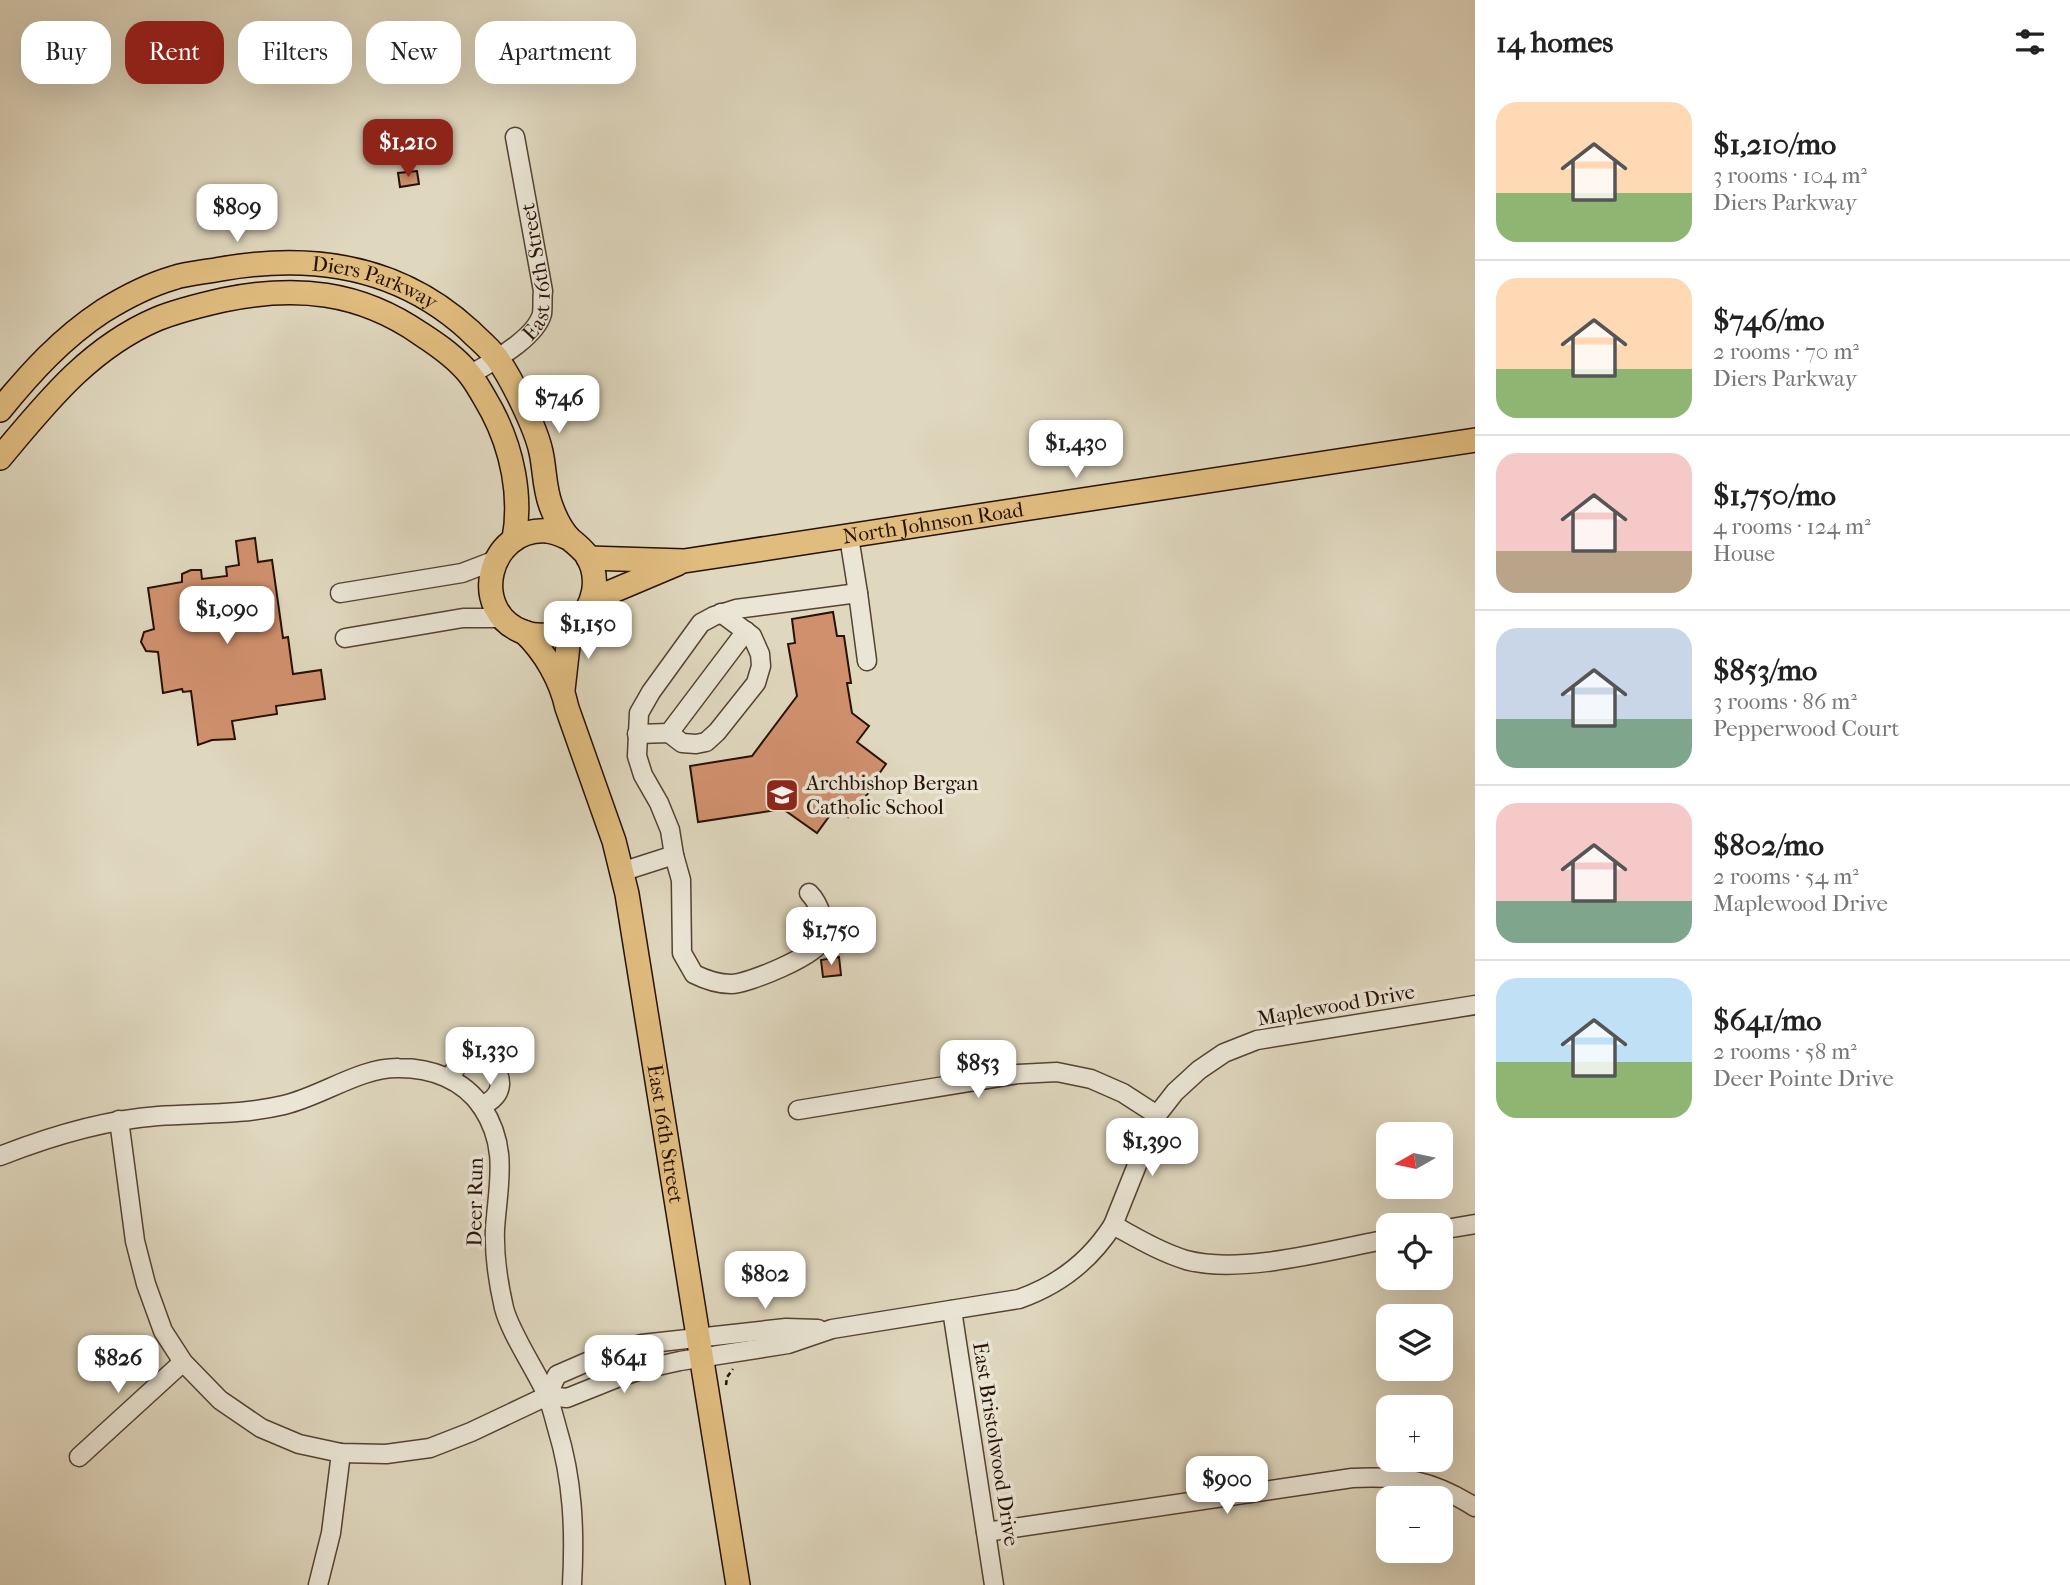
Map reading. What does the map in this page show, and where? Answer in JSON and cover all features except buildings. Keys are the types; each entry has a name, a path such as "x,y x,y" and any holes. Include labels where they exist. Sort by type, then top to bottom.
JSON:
{"main road":[{"name":"Diers Parkway","path":"0,410 65,338 105,310 173,277 253,264 327,264 374,275 409,288 435,302 497,358 535,429 542,453 544,485 551,506 568,538"},
{"name":"Diers Parkway","path":"0,458 55,391 81,367 123,336 156,319 185,308 255,294 299,292 331,295 368,305 399,319 432,341 470,375 503,432 512,466 517,520 514,539"},
{"name":"North Johnson Road","path":"588,558 684,561 1475,440"},
{"path":"550,531 568,538 581,548 588,558 595,580 591,604 584,616 558,634 545,636 524,632 504,618 495,605 490,585 496,560 514,539 531,532 550,531"},
{"name":"North Johnson Road","path":"591,604 613,591 684,561"},
{"name":"East 16th Street","path":"563,690 570,628"},
{"name":"East 16th Street","path":"524,632 537,645 563,690 614,841 621,872 638,957 738,1585"}],"street":[{"name":"East 16th Street","path":"470,375 525,337 536,327 542,313 543,291 515,137"},
{"path":"849,537 867,662"},
{"path":"340,593 462,573 496,560"},
{"path":"809,893 816,899 822,919 823,939 819,946 751,981 732,984 694,974 682,953 681,880 670,830 643,775 637,756 639,713 650,692 701,623 721,613 749,606 858,593"},
{"path":"637,734 669,733 682,743 696,744 706,741 717,732 756,682 761,666 760,654 752,636 721,613"},
{"path":"345,638 463,618 504,618"},
{"path":"669,733 746,631"},
{"path":"621,872 674,855"},
{"name":"Maplewood Drive","path":"702,1348 786,1328 832,1329 1019,1299 1057,1282 1082,1265 1103,1241 1113,1225 1157,1115 1175,1092 1199,1070 1224,1053 1257,1040 1475,1005"},
{"path":"451,1079 465,1060 481,1059 495,1067 500,1082 499,1091 495,1098 481,1107"},
{"name":"Deer Run","path":"0,1156 42,1139 119,1120 160,1115 243,1112 284,1105 323,1093 365,1074 397,1067 432,1071 451,1079 469,1092 496,1134 502,1164 495,1231 497,1272 505,1312 547,1396 564,1451 573,1499 572,1585"},
{"path":"798,1110 1018,1074 1058,1072 1091,1079 1123,1093 1157,1115"},
{"path":"119,1120 135,1241 146,1284 163,1331 183,1362 220,1400 261,1428 299,1444 341,1453 386,1454 430,1448 547,1396 567,1398 702,1348"},
{"path":"1453,1228 1475,1224"},
{"path":"1113,1225 1149,1245 1186,1260 1219,1265 1265,1262 1376,1241"},
{"name":"East Bristolwood Drive","path":"952,1310 994,1585"},
{"path":"547,1396 557,1375 610,1352 674,1339 702,1348"},
{"path":"79,1457 183,1362"},
{"path":"318,1585 331,1533 341,1453"},
{"path":"986,1532 1352,1478 1395,1476 1418,1480 1474,1504"}],"path":[{"path":"728,1396 727,1377 734,1368"}],"place":[{"name":"Archbishop Bergan Catholic School","path":"782,795"}]}
